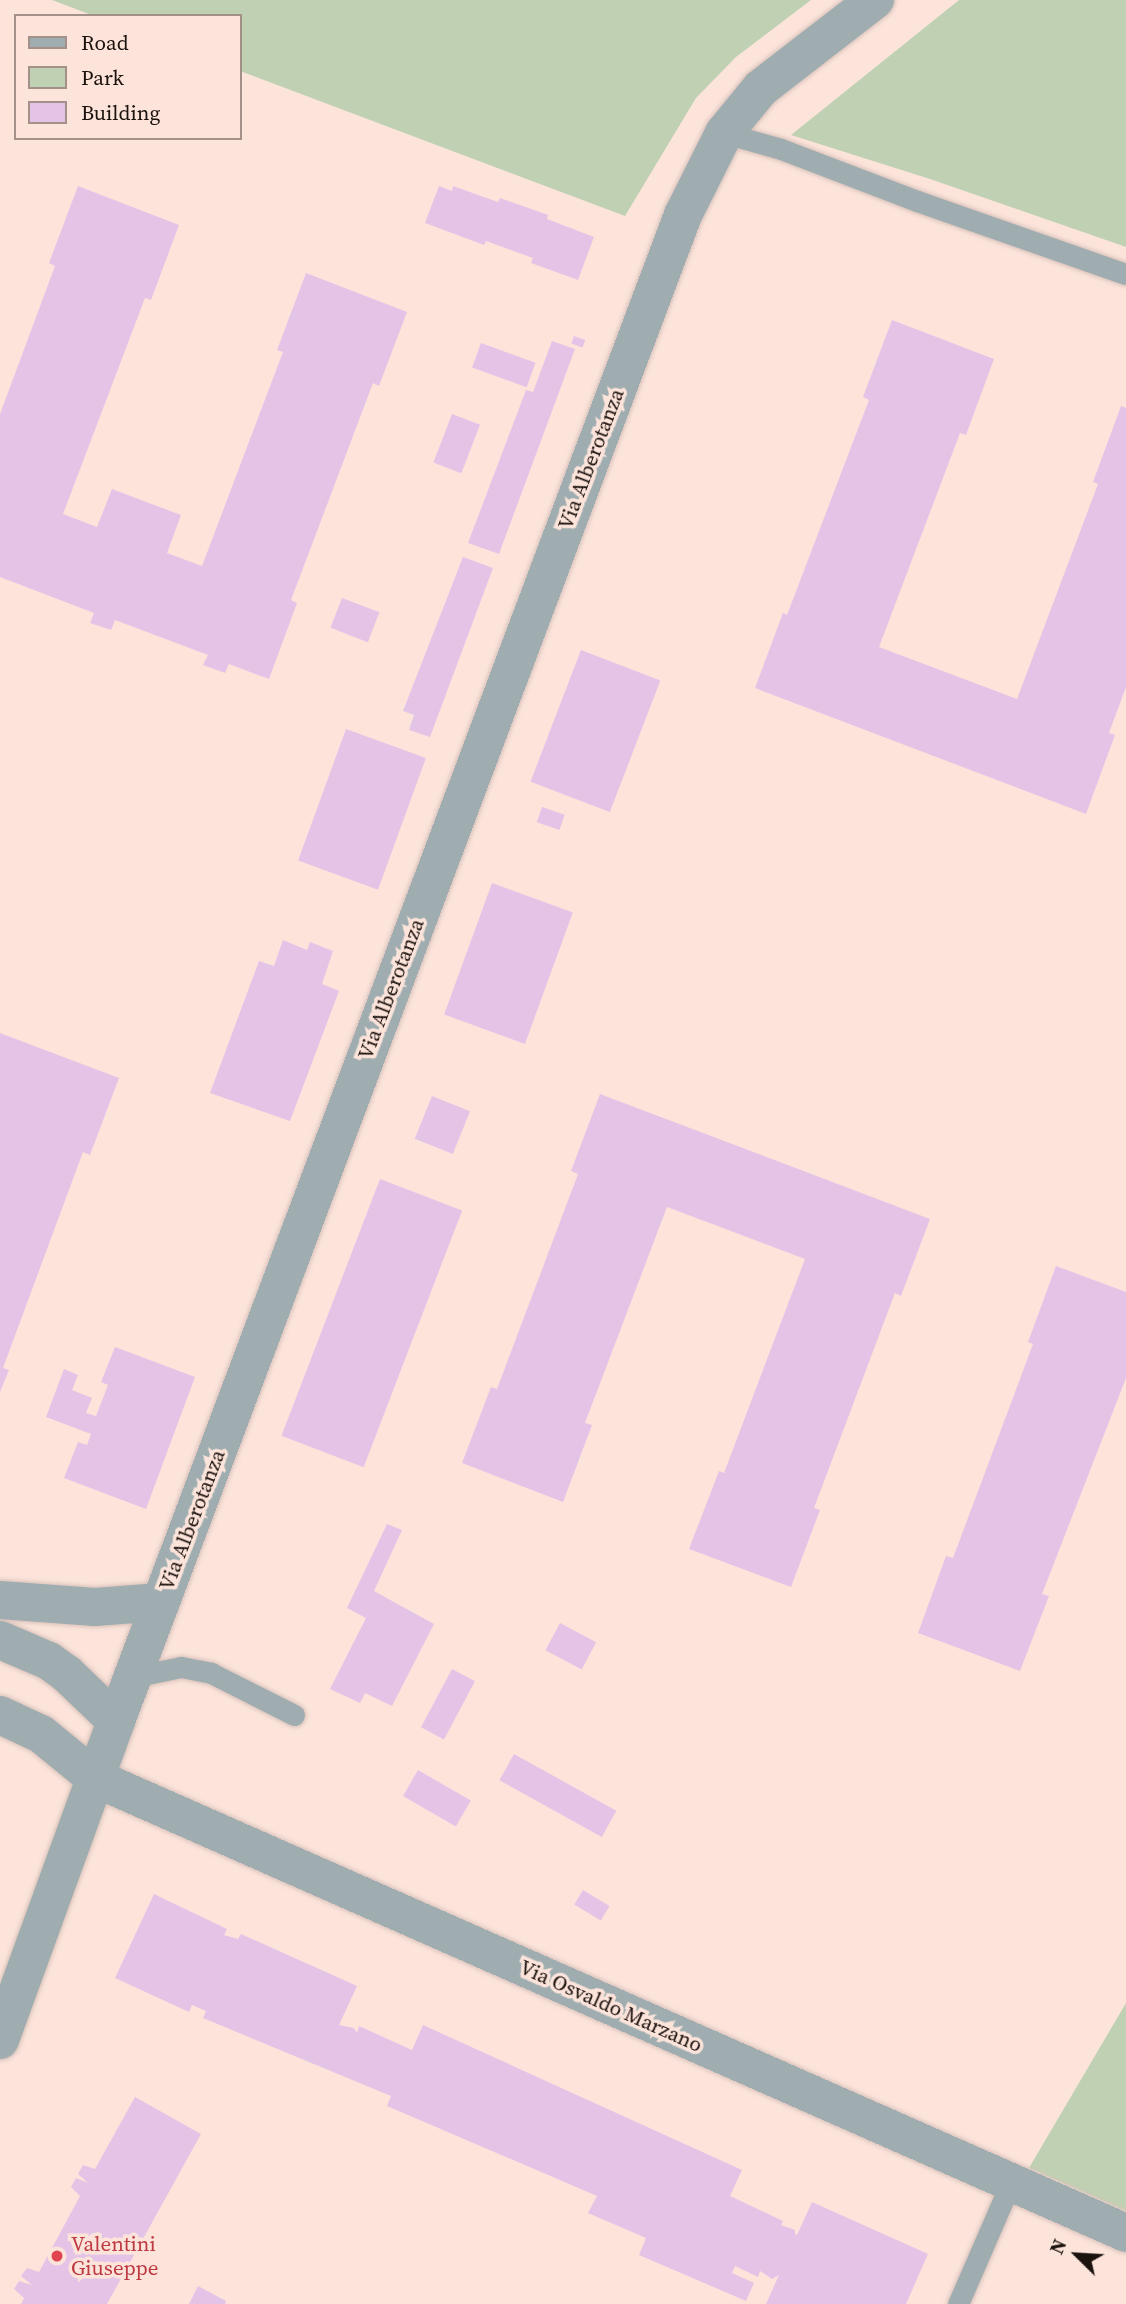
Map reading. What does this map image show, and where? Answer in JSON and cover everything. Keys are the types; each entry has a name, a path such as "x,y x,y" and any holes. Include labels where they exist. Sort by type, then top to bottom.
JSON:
{"street":[{"name":"Via Alberotanza","path":"0,2040 116,1721 678,228 724,133 761,88 875,0"},
{"path":"0,1600 95,1607 161,1602"},
{"path":"0,1640 49,1661 67,1674 116,1721"},
{"name":"Via Osvaldo Marzano","path":"0,1715 41,1734 95,1778 1126,2233"}],"lane":[{"path":"724,133 780,149 917,201 1126,274"},
{"path":"133,1676 181,1667 211,1673 294,1715"},
{"path":"958,2304 1011,2182"}],"green space":[{"path":"52,0 811,0 736,57 696,98 625,216 242,72 242,14 89,14"},
{"path":"959,0 1126,0 1126,247 930,179 791,135"},
{"path":"1126,2003 1126,2211 1029,2168"}],"building":[{"path":"78,186 179,225 151,300 145,298 63,514 97,527 112,489 181,515 167,553 202,566 283,352 277,350 306,273 407,312 379,386 373,383 291,600 297,603 269,679 229,664 225,673 203,665 208,655 115,620 111,630 90,623 94,613 0,577 0,414 55,266 49,263"},
{"path":"439,186 452,191 453,186 498,202 500,198 548,215 547,219 594,237 578,280 531,263 533,258 486,241 484,245 425,223"},
{"path":"892,320 994,359 966,435 960,433 879,647 1017,699 1098,484 1093,482 1121,406 1126,408 1126,687 1109,733 1115,735 1086,814 755,688 783,613 787,615 869,400 863,397"},
{"path":"574,336 585,340 583,348 571,344"},
{"path":"552,341 575,349 499,554 468,543 526,390 533,392"},
{"path":"481,343 536,363 527,387 472,367"},
{"path":"452,414 480,425 461,473 433,463"},
{"path":"463,557 493,568 430,737 409,730 414,715 403,711"},
{"path":"342,598 379,612 368,642 331,628"},
{"path":"581,650 660,680 610,812 530,782"},
{"path":"346,729 426,758 378,890 298,861"},
{"path":"542,807 565,815 559,830 537,822"},
{"path":"492,883 573,912 525,1044 444,1015"},
{"path":"283,940 307,950 310,942 333,951 322,984 339,991 290,1121 210,1093 259,961 274,966"},
{"path":"0,1033 119,1078 90,1155 83,1152 3,1368 9,1370 0,1392"},
{"path":"600,1094 930,1219 901,1296 895,1293 814,1508 820,1510 791,1587 689,1549 719,1471 724,1473 805,1259 667,1207 585,1423 592,1425 563,1502 462,1463 491,1387 497,1389 578,1174 571,1171"},
{"path":"432,1096 470,1111 453,1154 415,1139"},
{"path":"380,1179 462,1211 364,1467 281,1436"},
{"path":"1056,1266 1126,1292 1126,1378 1042,1594 1049,1596 1020,1671 918,1633 946,1556 953,1558 1033,1344 1028,1342"},
{"path":"115,1347 195,1377 146,1509 64,1478 78,1442 87,1445 91,1434 46,1417 64,1369 78,1375 72,1390 92,1398 86,1413 96,1416 108,1385 101,1382"},
{"path":"387,1524 402,1530 374,1591 434,1624 392,1706 365,1693 360,1703 330,1689 366,1618 347,1608"},
{"path":"560,1623 596,1642 582,1670 545,1650"},
{"path":"452,1669 475,1681 444,1739 421,1727"},
{"path":"514,1754 616,1811 602,1837 499,1780"},
{"path":"418,1770 471,1800 456,1826 403,1796"},
{"path":"583,1890 610,1906 601,1921 574,1905"},
{"path":"154,1894 227,1929 224,1935 238,1939 241,1934 357,1986 339,2025 354,2028 357,2033 359,2026 412,2050 423,2025 742,2170 730,2196 783,2221 781,2225 795,2230 797,2235 812,2202 928,2254 906,2304 766,2304 779,2275 772,2279 760,2271 758,2277 735,2266 732,2273 754,2283 746,2301 639,2255 646,2238 588,2213 597,2196 387,2106 391,2096 203,2018 206,2011 192,2005 189,2012 115,1978"},
{"path":"135,2097 201,2134 107,2304 21,2304 24,2298 14,2289 19,2281 32,2285 21,2276 27,2268 39,2272 80,2196 71,2187 76,2178 88,2183 78,2174 83,2165 95,2169"},
{"path":"198,2286 226,2301 225,2304 189,2304"}],"place":[{"name":"Valentini Giuseppe","path":"57,2256"}]}
